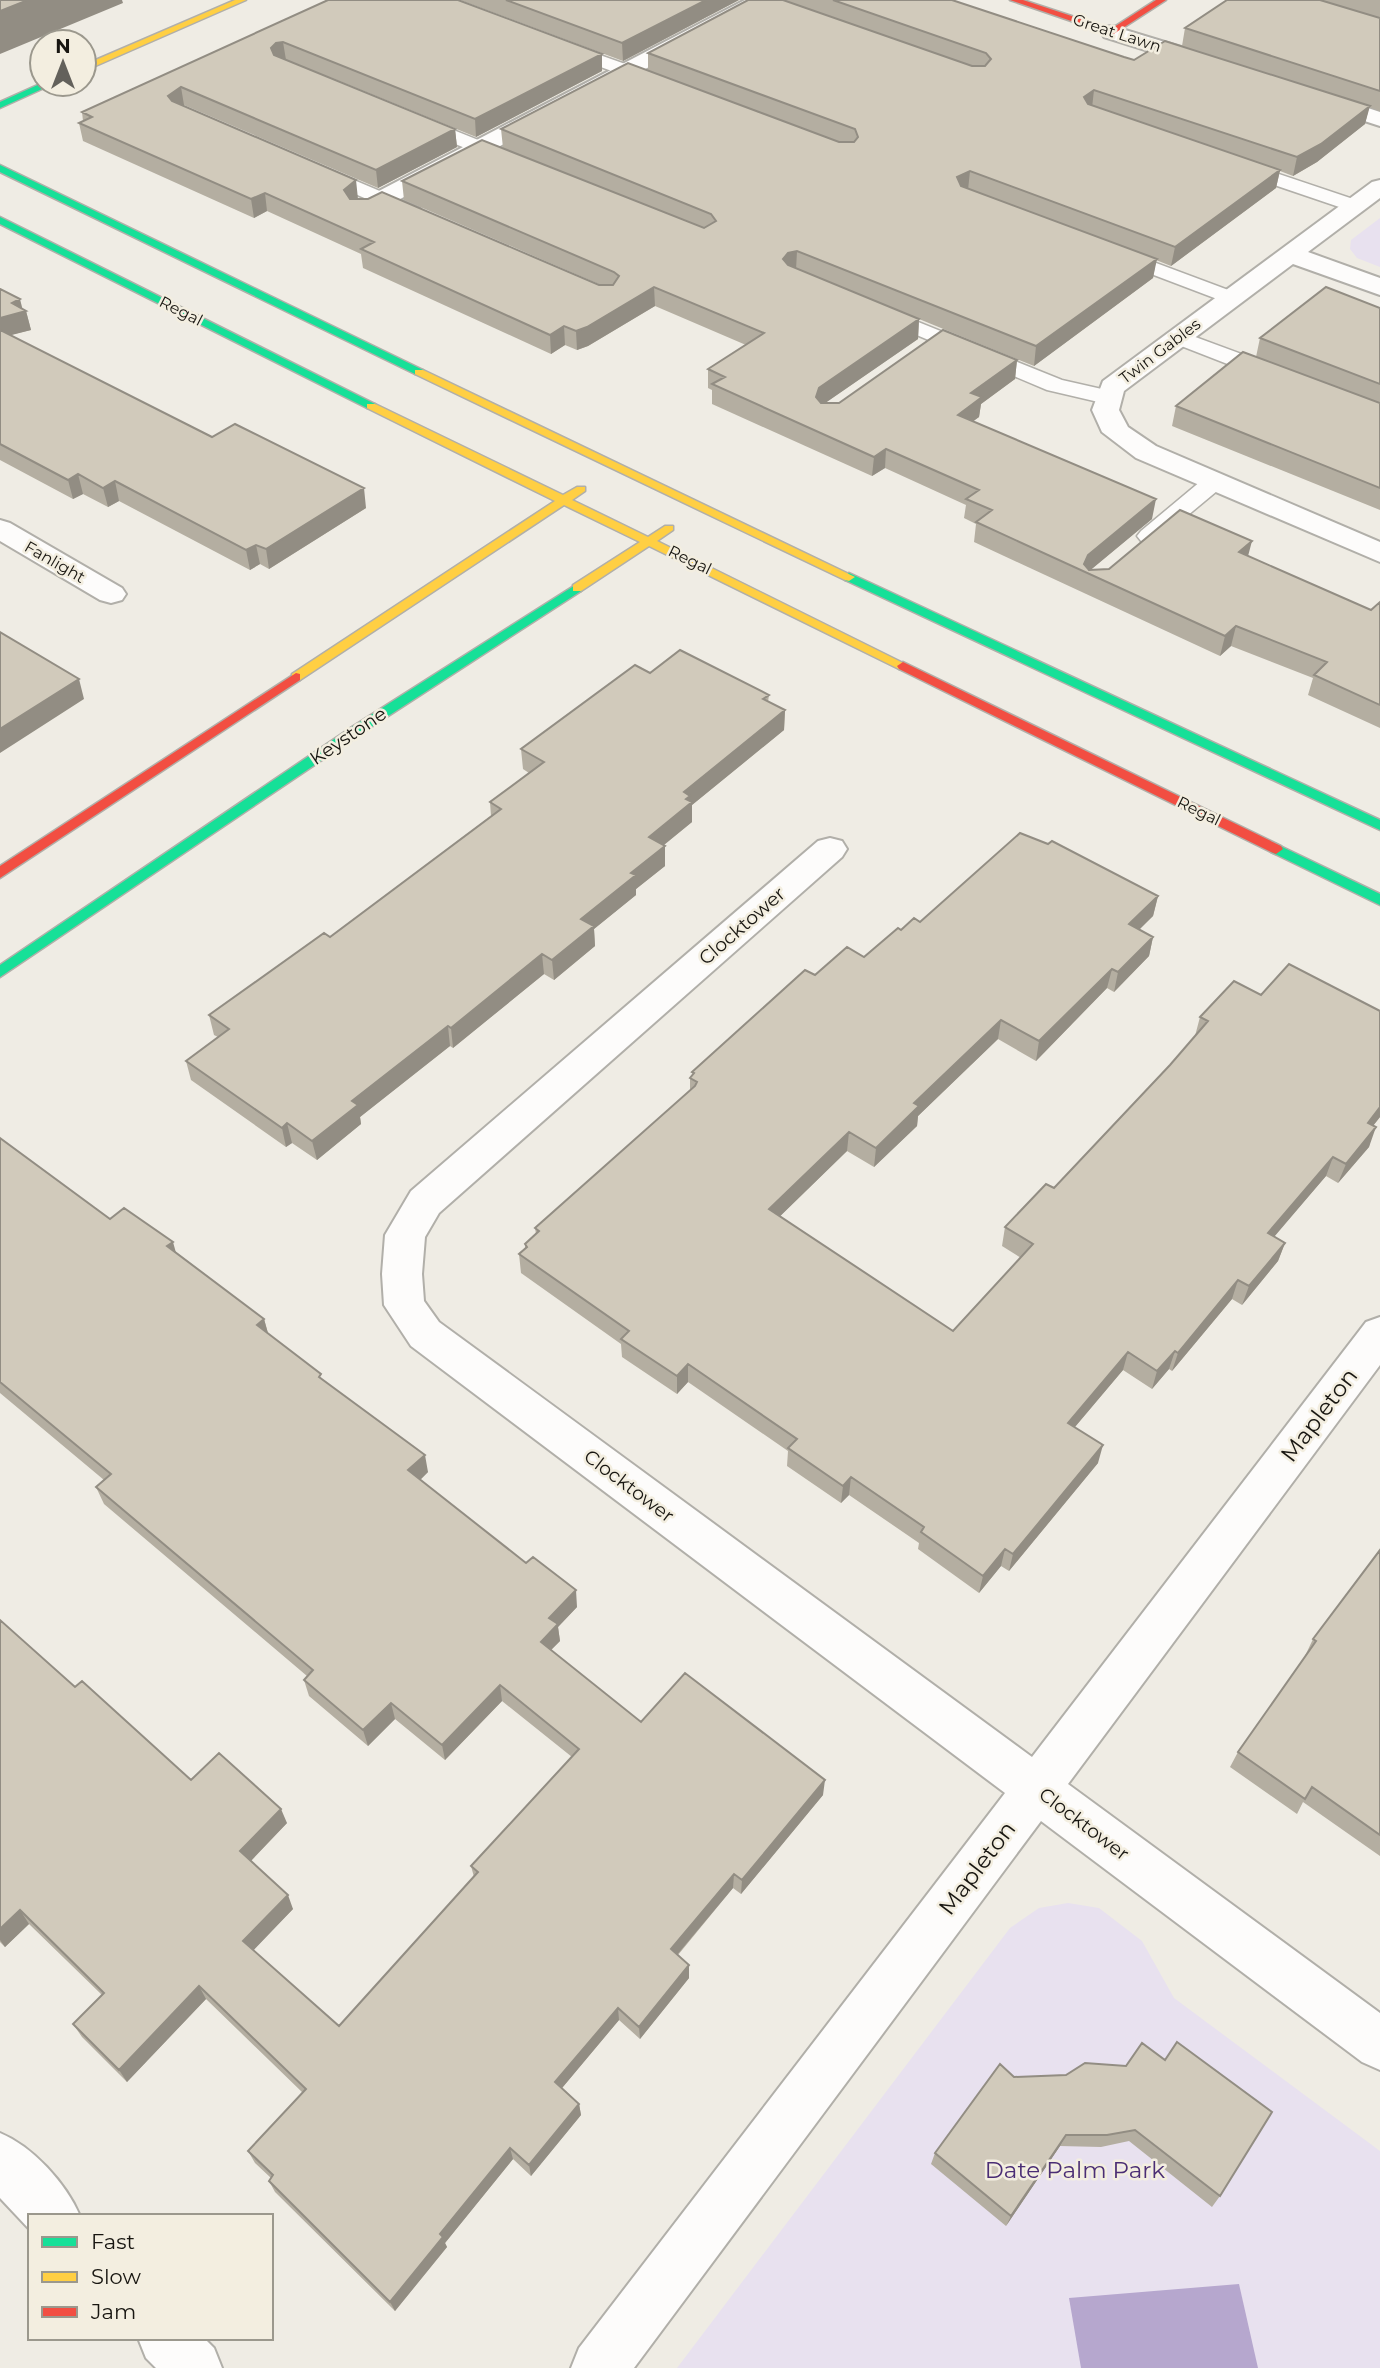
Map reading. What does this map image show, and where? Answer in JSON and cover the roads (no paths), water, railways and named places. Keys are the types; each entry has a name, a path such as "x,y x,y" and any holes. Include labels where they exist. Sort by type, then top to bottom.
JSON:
{"street":[{"path":"98,62 242,0"},
{"name":"Great Lawn","path":"1014,0 1227,69"},
{"path":"1112,32 1162,0"},
{"path":"361,210 763,1"},
{"path":"1290,90 1380,119"},
{"path":"0,105 28,93"},
{"path":"0,168 605,474 699,507 1380,825"},
{"name":"Twin Gables","path":"1380,187 1112,387 1107,397 1106,420 1122,436 1146,452 1380,553"},
{"name":"Regal","path":"0,220 1380,900"},
{"path":"1290,254 1380,287"},
{"path":"0,873 605,474"},
{"name":"Keystone","path":"0,972 357,730 651,541 699,507"},
{"name":"Fanlight","path":"0,529 111,594"},
{"name":"Clocktower","path":"830,849 425,1202 405,1235 404,1305 425,1334 1380,2044"},
{"name":"Mapleton","path":"598,2368 1380,1334"},
{"path":"0,2159 50,2214"},
{"path":"168,2340 194,2368"}],"lane":[{"path":"551,42 679,90"},
{"path":"395,112 530,168"},
{"path":"296,161 433,220"},
{"path":"1224,161 1355,206"},
{"path":"1093,246 1232,298"},
{"path":"855,303 1055,385 1107,397"},
{"path":"917,353 939,337"},
{"path":"1179,337 1292,381"},
{"path":"1135,549 1215,481"}],"park label":[{"name":"Date Palm Park","path":"1075,2170"}]}
